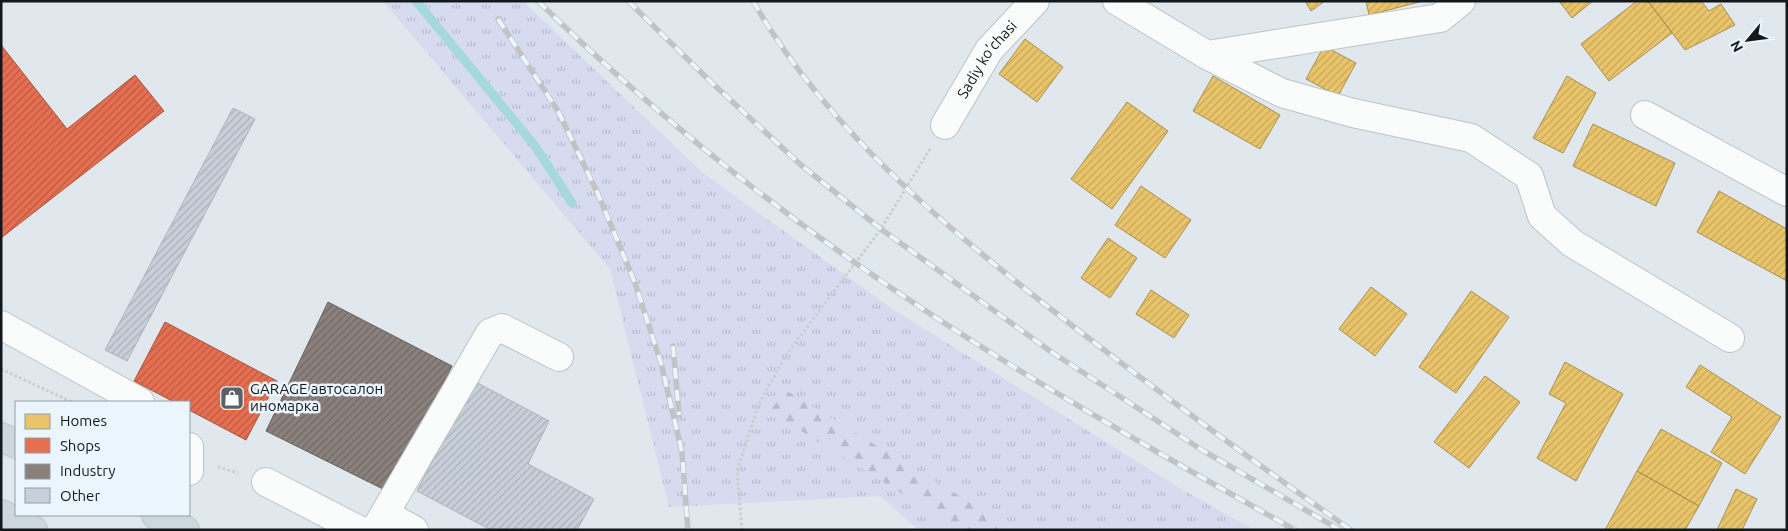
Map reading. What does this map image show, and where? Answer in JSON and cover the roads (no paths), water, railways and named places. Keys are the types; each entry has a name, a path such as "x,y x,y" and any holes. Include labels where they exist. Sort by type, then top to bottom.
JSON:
{"highway":[{"path":"1,437 15,444"},
{"path":"1,514 33,530"},
{"path":"159,516 183,524"}],"street":[{"name":"Sadiy ko'chasi","path":"945,125 989,50 1035,1"},
{"path":"1117,1 1207,55 1282,93 1353,113 1471,138 1529,176 1542,216 1572,243 1730,338"},
{"path":"1207,55 1440,18 1461,1"},
{"path":"1645,116 1787,192"},
{"path":"1,325 138,401"},
{"path":"414,530 380,522 490,333 502,328 559,357"},
{"path":"266,482 359,530"}],"waterway":[{"path":"416,1 535,146 572,203"}],"railway":[{"path":"538,1 648,102 705,150 763,196 884,283 1044,386 1295,530"},
{"path":"628,1 711,82 801,165 881,229 1050,351 1202,450 1340,530"},
{"path":"753,1 783,49 818,95 856,138 940,219 1029,292 1108,353 1211,430 1351,530"},
{"path":"498,19 558,111 598,194 635,283 661,363 682,452 688,530"},
{"path":"673,346 679,415"}],"place":[{"name":"GARAGE автосалон иномарка","path":"232,398"}]}
